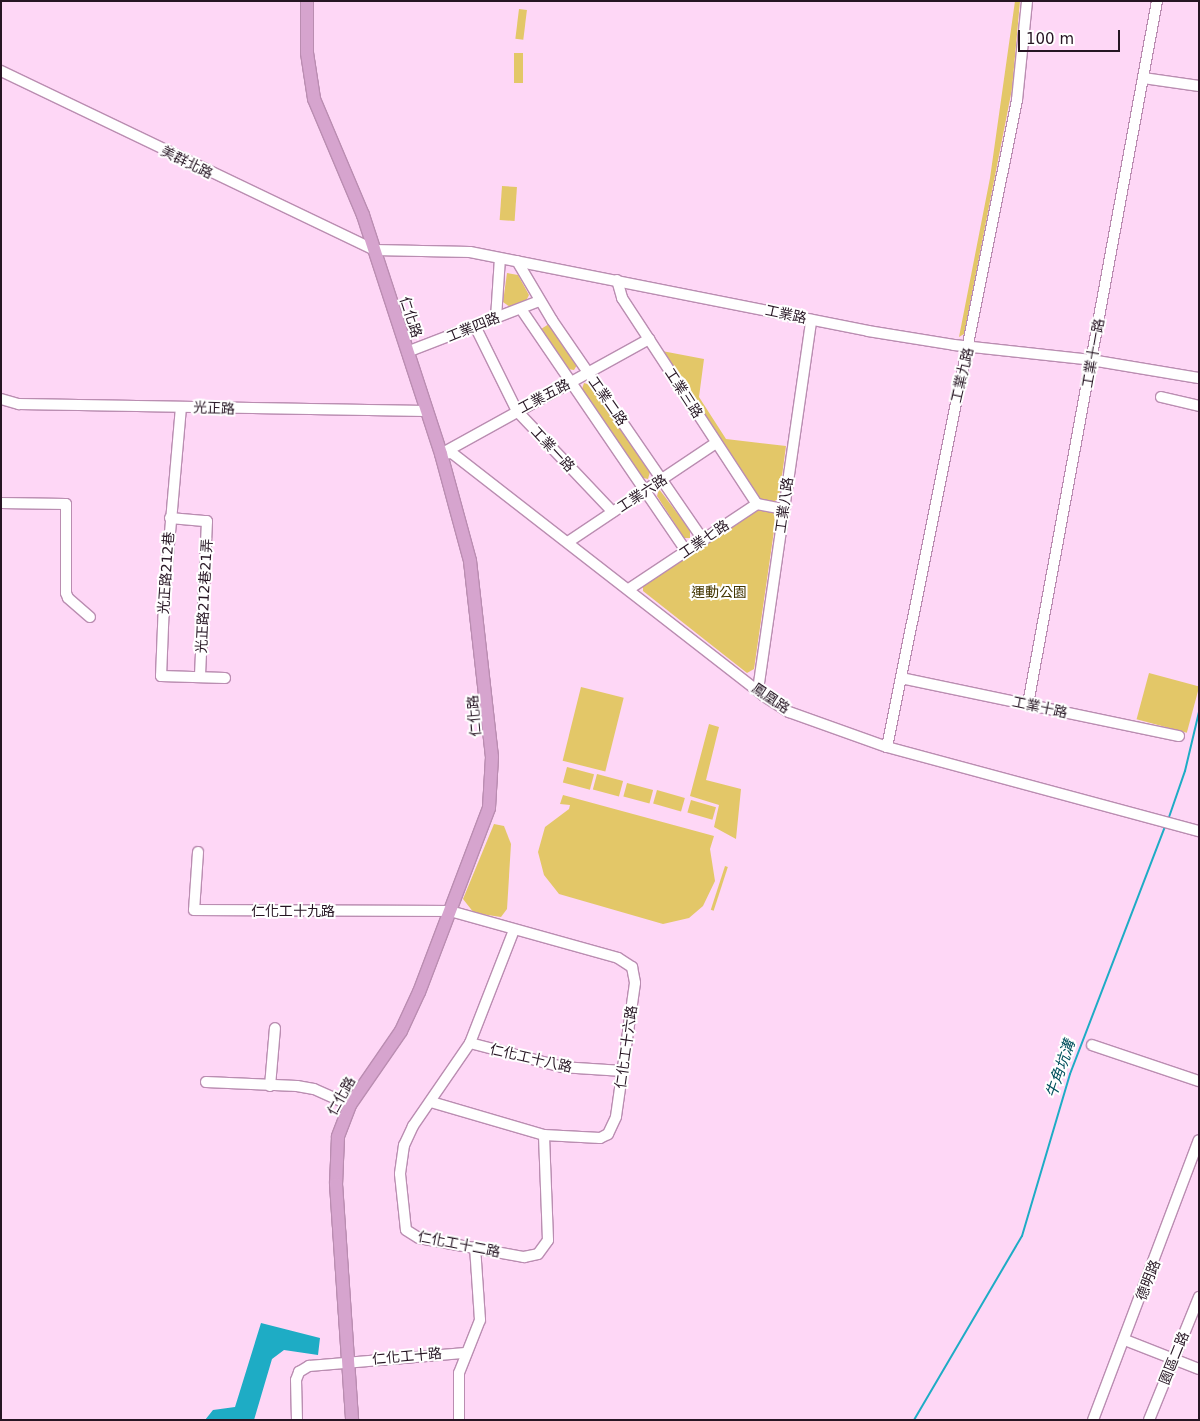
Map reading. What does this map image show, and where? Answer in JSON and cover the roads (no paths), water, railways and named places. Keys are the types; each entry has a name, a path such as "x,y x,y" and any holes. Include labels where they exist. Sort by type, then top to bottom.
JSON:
{"main road":[{"name":"仁化路","path":"307,1 307,53 314,99 374,250 440,454 472,571 492,764 489,808 406,1022 350,1105 340,1128 335,1158 352,1420"}],"street":[{"name":"工業九路","path":"887,747 1017,100 1027,1"},
{"name":"工業十一路","path":"1028,704 1157,1"},
{"name":"美群北路","path":"1,71 374,250"},
{"path":"1143,78 1199,86"},
{"name":"工業路","path":"374,250 459,251 617,280 811,320 968,347 1091,360 1199,378"},
{"path":"496,318 500,258"},
{"name":"工業二路","path":"516,261 539,301 703,540"},
{"name":"工業三路","path":"617,280 622,298 757,504"},
{"name":"工業四路","path":"407,352 539,301"},
{"name":"工業二路","path":"521,309 686,551"},
{"name":"工業八路","path":"758,690 811,320"},
{"name":"工業一路","path":"475,326 517,411 613,512"},
{"name":"工業五路","path":"440,454 649,339"},
{"path":"1161,397 1199,406"},
{"name":"光正路","path":"1,399 19,404 426,410"},
{"name":"光正路212巷","path":"181,407 170,518 161,676 225,678"},
{"name":"工業六路","path":"568,542 716,443"},
{"name":"鳳凰路","path":"440,454 452,453 758,690 800,717 887,747 1199,831"},
{"path":"1,503 66,504 66,593 68,598 90,616"},
{"path":"757,504 783,509"},
{"name":"工業七路","path":"629,590 757,504"},
{"name":"光正路212巷21弄","path":"170,518 207,521 200,677"},
{"name":"工業十路","path":"901,678 1179,736"},
{"name":"仁化工十九路","path":"198,852 194,910 450,911"},
{"name":"仁化工十六路","path":"431,1102 544,1135 600,1138 608,1134 615,1123 635,983 632,968 618,958 450,911"},
{"name":"仁化工十二路","path":"514,930 470,1043 408,1134 401,1154 404,1225 409,1233 419,1238 524,1257 538,1254 544,1249 548,1240 544,1135"},
{"path":"270,1086 275,1028"},
{"name":"仁化工十八路","path":"470,1043 562,1067 622,1071"},
{"path":"1092,1045 1199,1081"},
{"path":"206,1082 314,1089 350,1105"},
{"name":"德明路","path":"1093,1420 1125,1340 1199,1140"},
{"path":"459,1420 457,1385 465,1353 474,1341 480,1320 475,1247"},
{"name":"園區二路","path":"1149,1420 1199,1296"},
{"path":"1125,1340 1199,1369"},
{"name":"仁化工十路","path":"297,1420 296,1380 300,1372 316,1364 465,1353"}],"water":[{"path":"261,1323 320,1338 318,1355 284,1350 272,1359 254,1420 205,1420 213,1410 235,1407"}],"waterway":[{"name":"牛角坑溝","path":"1168,820 1185,771 1199,712"},
{"name":"牛角坑溝","path":"914,1420 1022,1236 1070,1074 1165,826"}],"park label":[{"name":"運動公園","path":"719,592"}]}
